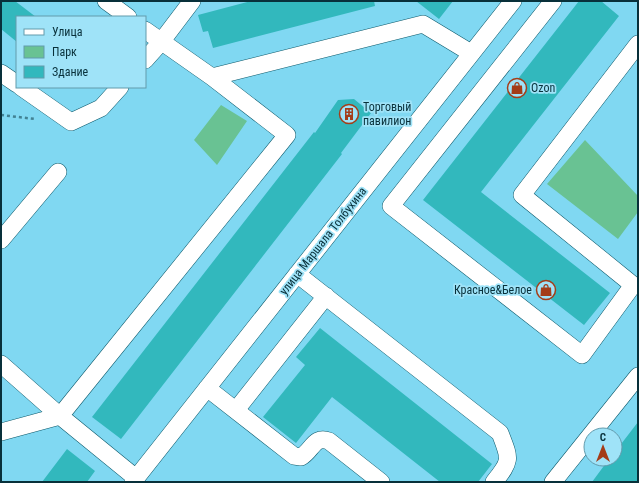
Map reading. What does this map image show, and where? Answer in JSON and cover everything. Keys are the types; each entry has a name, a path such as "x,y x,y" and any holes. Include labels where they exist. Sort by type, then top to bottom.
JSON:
{"street":[{"path":"106,1 127,16"},
{"path":"146,59 162,42 192,1"},
{"name":"улица Маршала Толбухина","path":"135,480 513,1"},
{"path":"553,1 391,206 582,355 633,285 522,195 638,44"},
{"path":"212,77 423,24 471,54"},
{"path":"1,432 60,416 286,135 212,77 146,31"},
{"path":"1,73 16,83"},
{"path":"22,88 71,122 102,108 119,88"},
{"path":"1,240 58,172"},
{"path":"297,274 500,433 508,458 507,464 494,482"},
{"path":"236,410 326,296"},
{"path":"1,364 135,480"},
{"path":"553,482 638,376"},
{"path":"207,388 294,456 301,457 319,439 323,438 329,441 381,482"}],"green space":[{"path":"221,105 247,121 217,165 194,140"},
{"path":"585,140 638,196 638,212 618,239 547,184"}],"building":[{"path":"1,1 15,1 35,16 16,16 16,41 1,29"},
{"path":"251,1 374,1 375,6 213,48 208,31 203,32 198,15"},
{"path":"416,1 453,1 439,19"},
{"path":"579,1 601,1 619,16 481,192 610,293 584,325 423,200"},
{"path":"354,99 371,113 341,153 342,154 121,439 92,417 314,132 315,133 338,100"},
{"path":"320,328 492,464 478,482 440,482 332,397 296,443 263,417 305,365 296,357"},
{"path":"638,422 638,482 592,482 603,467 623,467 623,442"},
{"path":"67,449 95,471 87,482 42,482"}],"place":[{"name":"Ozon","path":"517,88"},
{"name":"Торговый павилион","path":"349,114"},
{"name":"Красное&Белое","path":"546,290"}]}
